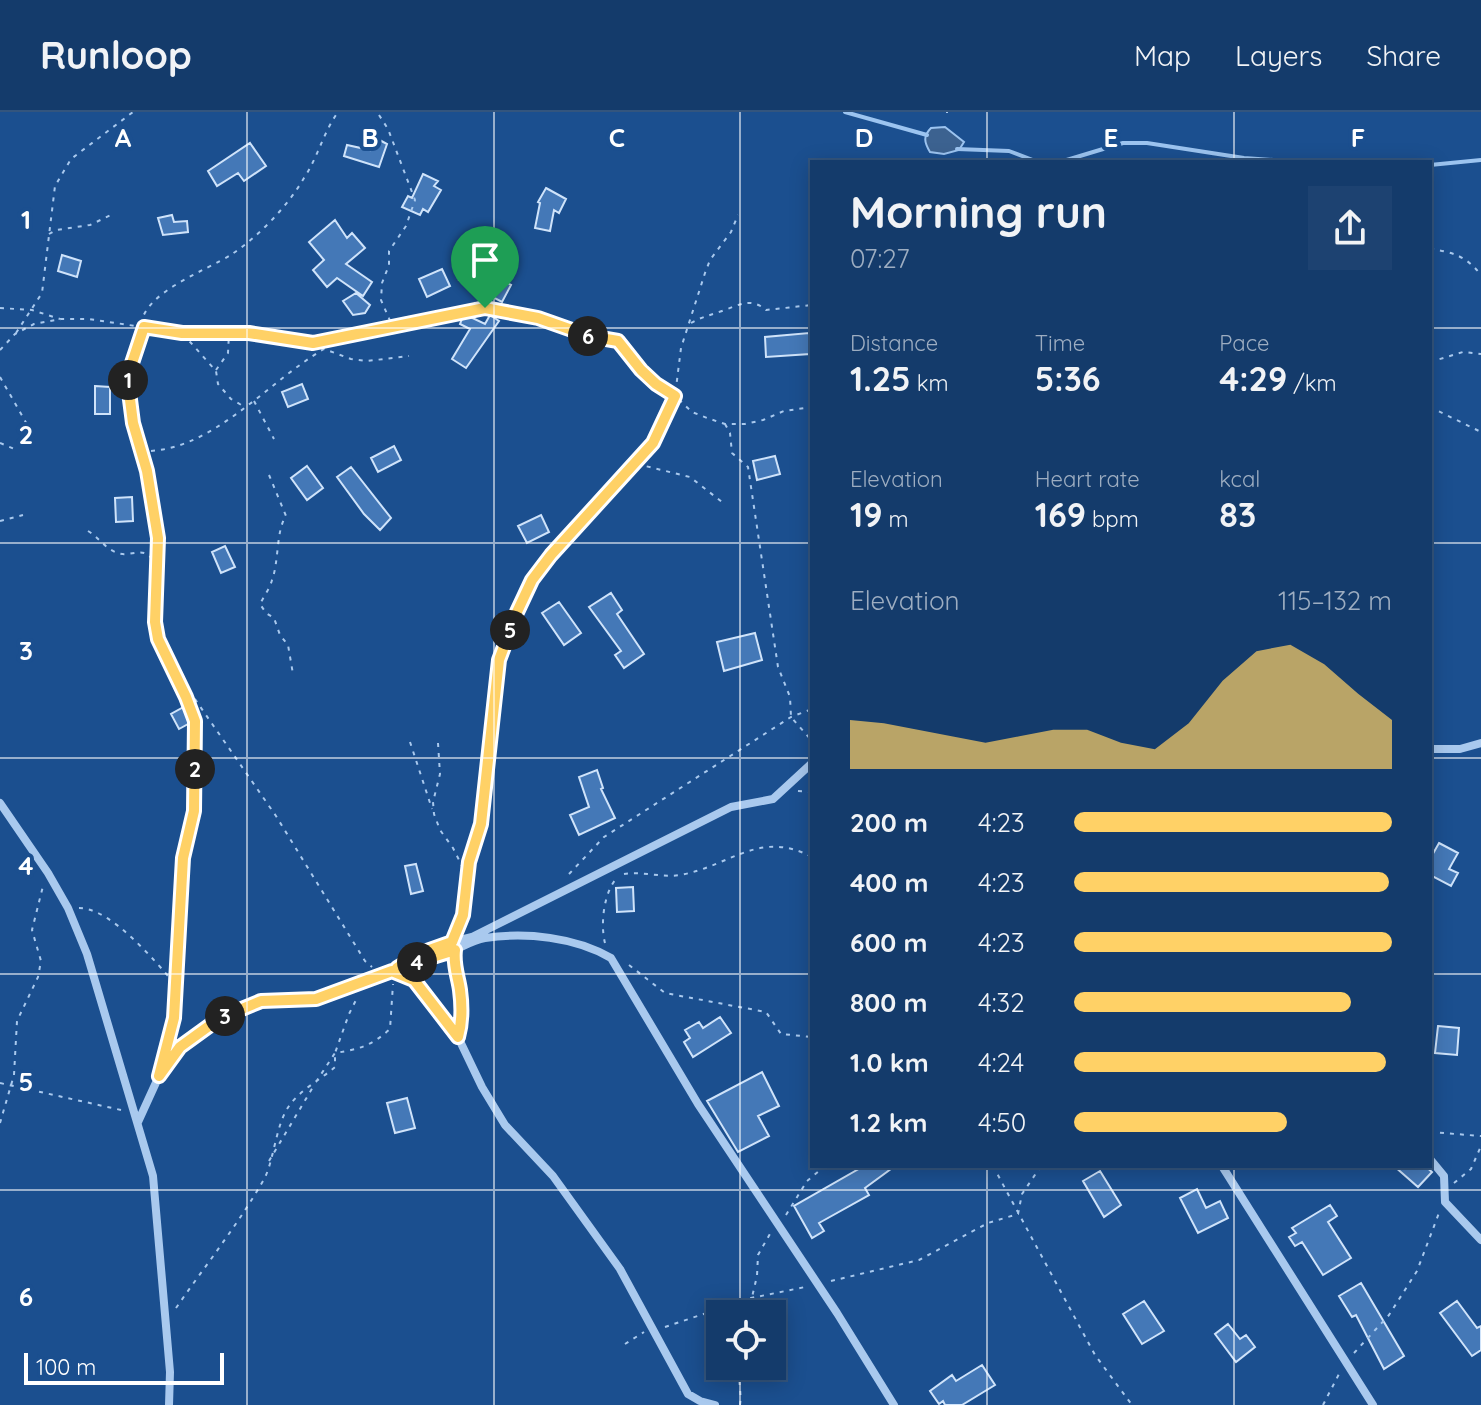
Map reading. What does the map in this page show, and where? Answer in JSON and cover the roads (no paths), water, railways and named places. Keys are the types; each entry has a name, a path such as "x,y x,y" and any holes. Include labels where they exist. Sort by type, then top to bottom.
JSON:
{"street":[{"path":"1432,749 1460,749 1481,743"},
{"path":"138,1122 159,1076 180,1047 220,1018 261,1001 316,999 453,946 731,807 773,799 810,765"},
{"path":"0,803 68,908 87,954 138,1122 153,1176 166,1321 169,1405"},
{"path":"453,946 483,938 531,937 567,940 598,950 611,958 691,1093 894,1405"},
{"path":"392,971 414,980 458,1037 505,1125 560,1185 620,1269 688,1394 715,1405"},
{"path":"1432,1161 1444,1176 1445,1202 1481,1240"},
{"path":"1223,1168 1373,1405"}],"water":[{"path":"945,127 964,142 959,150 944,154 930,152 927,134 931,128"}],"waterway":[{"path":"845,112 927,135"},
{"path":"1067,160 1123,143 1147,143 1273,160"},
{"path":"957,149 1009,151 1033,160"},
{"path":"1432,165 1481,160"}]}
